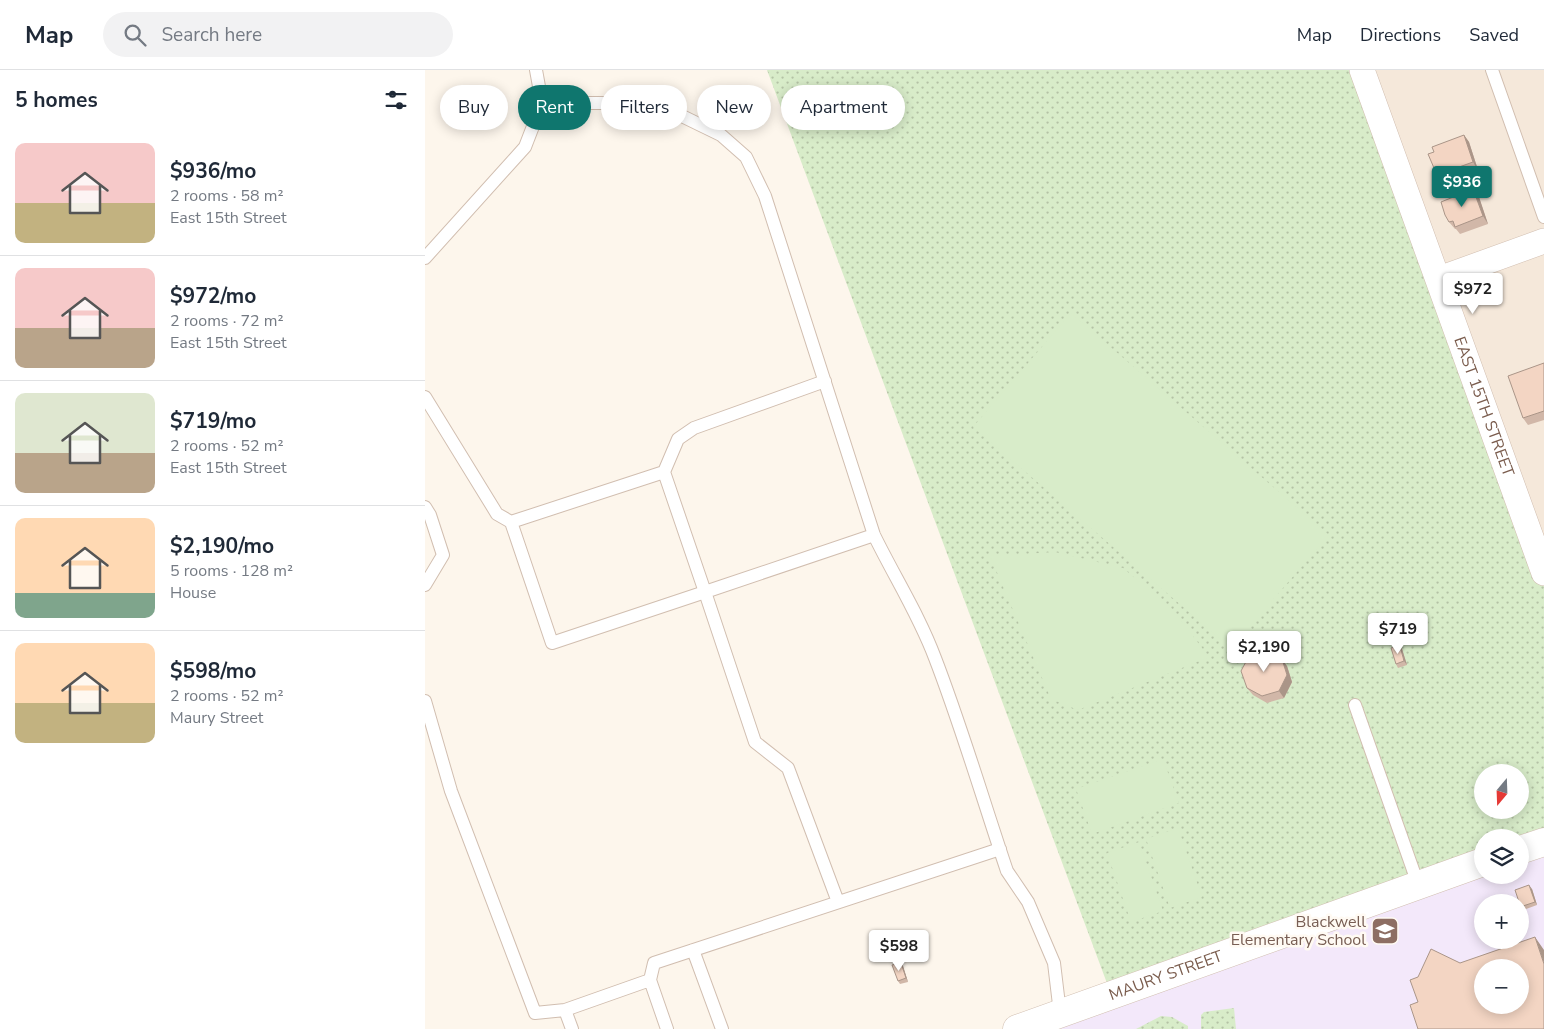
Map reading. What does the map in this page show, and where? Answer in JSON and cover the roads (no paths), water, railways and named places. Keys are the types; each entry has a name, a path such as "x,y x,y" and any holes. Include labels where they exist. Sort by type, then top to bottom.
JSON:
{"street":[{"name":"EAST 15TH STREET","path":"1362,70 1544,573"},
{"path":"1439,279 1544,241"},
{"path":"1529,847 1544,842"},
{"name":"MAURY STREET","path":"1017,1029 1474,865"}],"lane":[{"path":"537,70 539,85"},
{"path":"1492,70 1544,217"},
{"path":"591,104 638,104 684,117 721,135 746,157 765,196 874,535 891,570 919,619 935,657 1007,871 1028,902 1054,963 1060,1013"},
{"path":"425,258 525,147 532,130"},
{"path":"825,381 693,428 678,439 664,472 755,742 788,768 838,902"},
{"path":"425,397 497,514 511,522 552,643 874,535"},
{"path":"511,522 664,472"},
{"path":"425,507 430,515 443,555 425,585"},
{"path":"425,701 451,791 535,1013 565,1010 650,980"},
{"path":"1355,706 1418,884"},
{"path":"667,1029 650,980 654,963 999,849"},
{"path":"693,950 722,1029"},
{"path":"565,1010 572,1029"}],"place":[{"name":"Blackwell Elementary School","path":"1385,931"}]}
